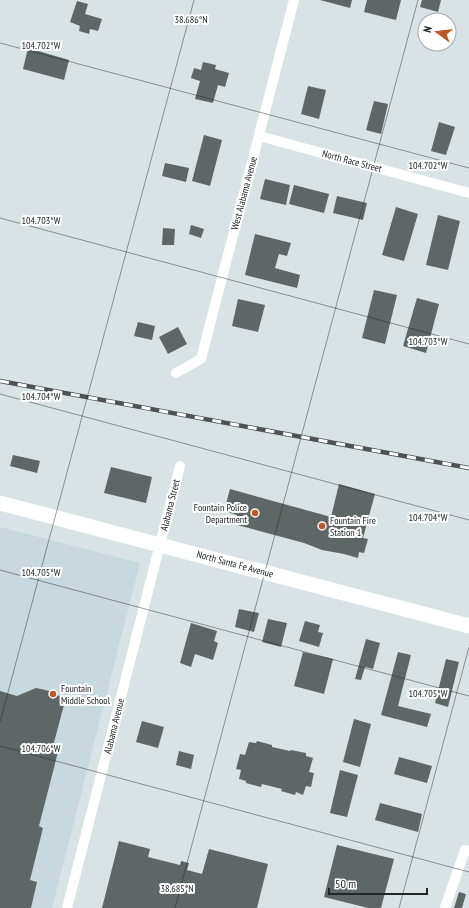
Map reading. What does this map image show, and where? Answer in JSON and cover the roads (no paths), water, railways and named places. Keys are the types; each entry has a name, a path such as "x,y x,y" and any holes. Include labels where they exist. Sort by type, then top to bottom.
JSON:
{"main road":[{"name":"North Santa Fe Avenue","path":"0,503 469,626"}],"street":[{"path":"283,0 294,1"},
{"name":"West Alabama Avenue","path":"176,373 201,359 294,1"},
{"name":"North Race Street","path":"259,136 469,193"},
{"name":"Alabama Street","path":"161,545 180,466"},
{"name":"Alabama Avenue","path":"67,908 161,545"},
{"path":"445,908 467,850"}],"railway":[{"path":"0,381 469,468"}],"place":[{"name":"Fountain Police Department","path":"255,513"},
{"name":"Fountain Fire Station 1","path":"322,526"},
{"name":"Fountain Middle School","path":"53,694"}]}
